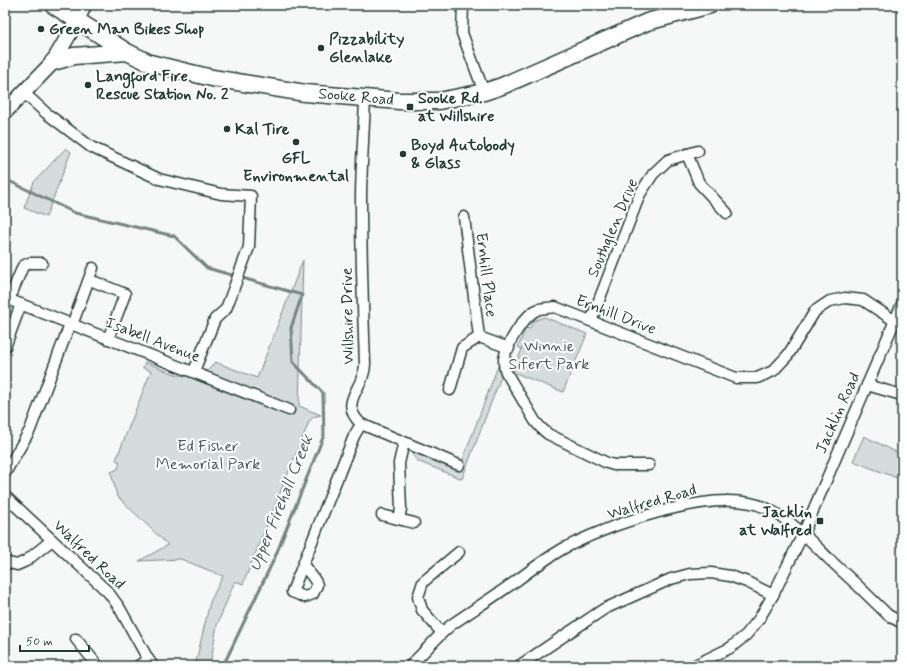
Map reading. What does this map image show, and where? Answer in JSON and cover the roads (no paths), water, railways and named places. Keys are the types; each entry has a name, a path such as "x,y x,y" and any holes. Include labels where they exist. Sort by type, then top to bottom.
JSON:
{"main road":[{"name":"Sooke Road","path":"53,5 127,52 150,63 212,78 305,93 398,101 439,101 484,92 502,86 647,22 710,5"},
{"path":"5,112 53,62 77,21 84,5"},
{"path":"53,62 74,56 127,52"}],"street":[{"path":"463,5 462,33 484,92"},
{"path":"23,92 46,113 91,147 159,179 221,194 251,196 248,247 226,309 215,319 194,371"},
{"name":"Willshire Drive","path":"361,424 354,418 350,404 365,369 361,200 365,98"},
{"name":"Southglen Drive","path":"591,321 640,194 653,174 668,160 698,151"},
{"path":"687,154 699,183 727,213"},
{"name":"Ernhill Place","path":"464,217 479,337"},
{"path":"7,299 23,266 29,263 42,263"},
{"path":"5,472 30,430 93,268"},
{"path":"95,282 126,294 108,339"},
{"name":"Ernhill Drive","path":"649,465 614,465 607,463 548,434 535,421 506,372 504,359 521,324 525,319 538,309 555,307 736,378 757,378 772,371 788,355 815,311 830,301 845,298 863,300 895,321"},
{"name":"Isabell Avenue","path":"7,299 194,371 289,410"},
{"path":"5,347 21,304"},
{"name":"Jacklin Road","path":"693,666 730,648 746,635 759,619 773,595 803,534 902,304"},
{"name":"Ernhill Place","path":"479,337 509,348"},
{"name":"Ernhill Place","path":"450,390 462,348 479,337"},
{"path":"867,385 898,394 902,393"},
{"path":"303,564 354,436 361,424 459,465"},
{"path":"399,519 401,509 399,457 404,442"},
{"name":"Walfred Road","path":"5,496 108,592 119,607 151,663"},
{"name":"Walfred Road","path":"410,666 442,633 542,562 566,548 601,532 646,516 700,503 720,501 750,502 777,514 803,534 888,615 902,622"},
{"path":"382,515 414,523"},
{"path":"5,562 17,565 26,561 52,540"},
{"path":"442,633 422,610 418,597 423,582 459,552"},
{"path":"519,666 604,609 671,579 690,574 711,573 730,576 747,582 773,595"},
{"path":"76,639 98,666"},
{"path":"138,666 151,663"}],"waterway":[{"name":"Upper Firehall Creek","path":"5,179 75,213 174,236 207,268 302,295 291,328 293,362 323,393 324,435 275,557 223,666"}],"place":[{"name":"Green Man Bikes Shop","path":"41,29"},
{"name":"Pizzability Glenlake","path":"321,48"},
{"name":"Langford Fire Rescue Station No. 2","path":"88,85"},
{"name":"Sooke Rd. at Willshire","path":"410,107"},
{"name":"Kal Tire","path":"227,129"},
{"name":"GFL Environmental","path":"296,142"},
{"name":"Boyd Autobody & Glass","path":"403,154"},
{"name":"Jacklin at Walfred","path":"820,521"}],"park label":[{"name":"Winnie Sifert Park","path":"549,355"},
{"name":"Ed Fisher Memorial Park","path":"208,455"}]}
